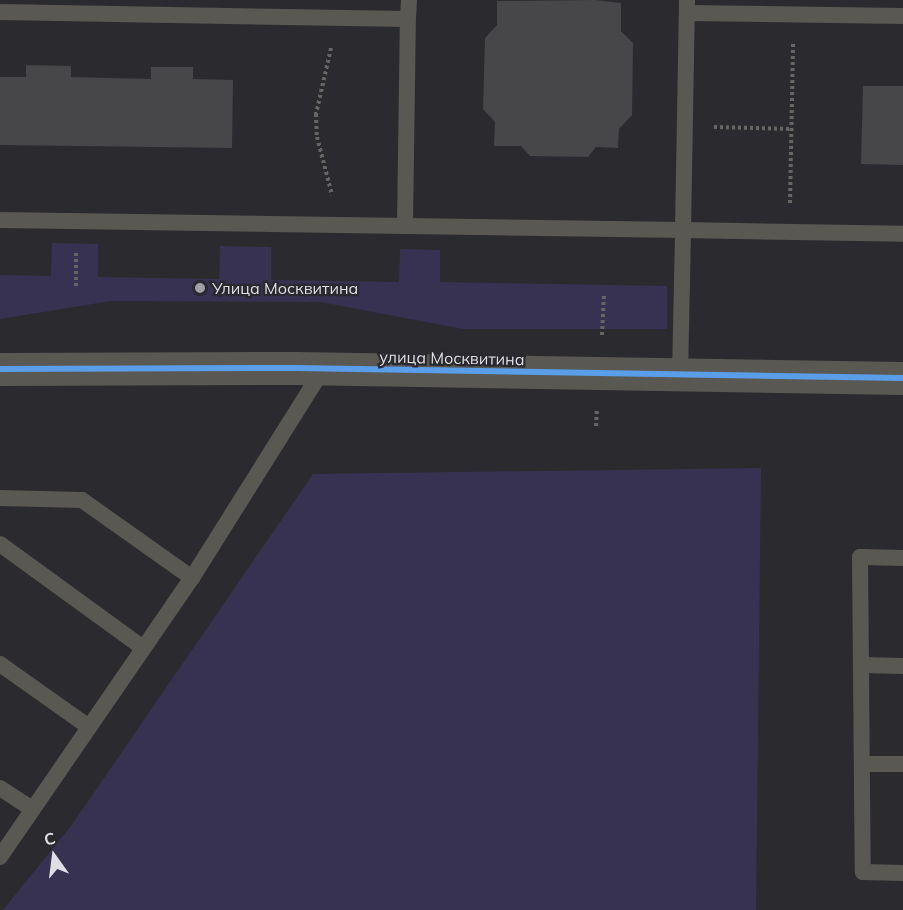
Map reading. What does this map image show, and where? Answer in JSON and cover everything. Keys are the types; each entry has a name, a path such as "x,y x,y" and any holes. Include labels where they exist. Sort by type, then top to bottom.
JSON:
{"street":[{"name":"улица Москвитина","path":"0,369 323,369 903,378"}],"lane":[{"path":"405,226 409,0"},
{"path":"680,376 687,6 794,15 903,16"},
{"path":"0,12 408,19"},
{"path":"0,220 903,234"},
{"path":"0,857 192,578 323,369"},
{"path":"0,498 82,500 192,578"},
{"path":"0,544 143,648"},
{"path":"903,558 860,557 863,872 903,873"},
{"path":"0,664 89,727"},
{"path":"861,665 903,666"},
{"path":"862,764 903,764"},
{"path":"0,788 32,809"}],"path":[{"path":"790,232 794,15"},
{"path":"323,202 335,202 317,137 316,114 332,41"},
{"path":"685,127 792,129"}],"shaded area":[{"path":"52,243 98,244 98,277 219,279 220,246 271,247 271,280 399,282 400,249 440,250 440,282 667,286 667,329 463,329 321,302 111,301 0,319 0,275 51,276"},
{"path":"761,468 756,910 3,910 71,826 313,474"}],"building":[{"path":"595,0 621,3 621,31 633,43 632,115 619,129 618,148 596,147 588,157 530,156 521,146 494,146 495,122 483,109 485,38 497,25 497,1"},
{"path":"26,65 71,66 71,77 151,79 151,67 193,67 193,79 233,80 232,148 0,145 0,77 26,77"},
{"path":"863,86 903,86 903,165 861,164"}],"cycle path":[{"path":"0,369 296,368 903,378"}],"place":[{"name":"Улица Москвитина","path":"200,288"}]}
